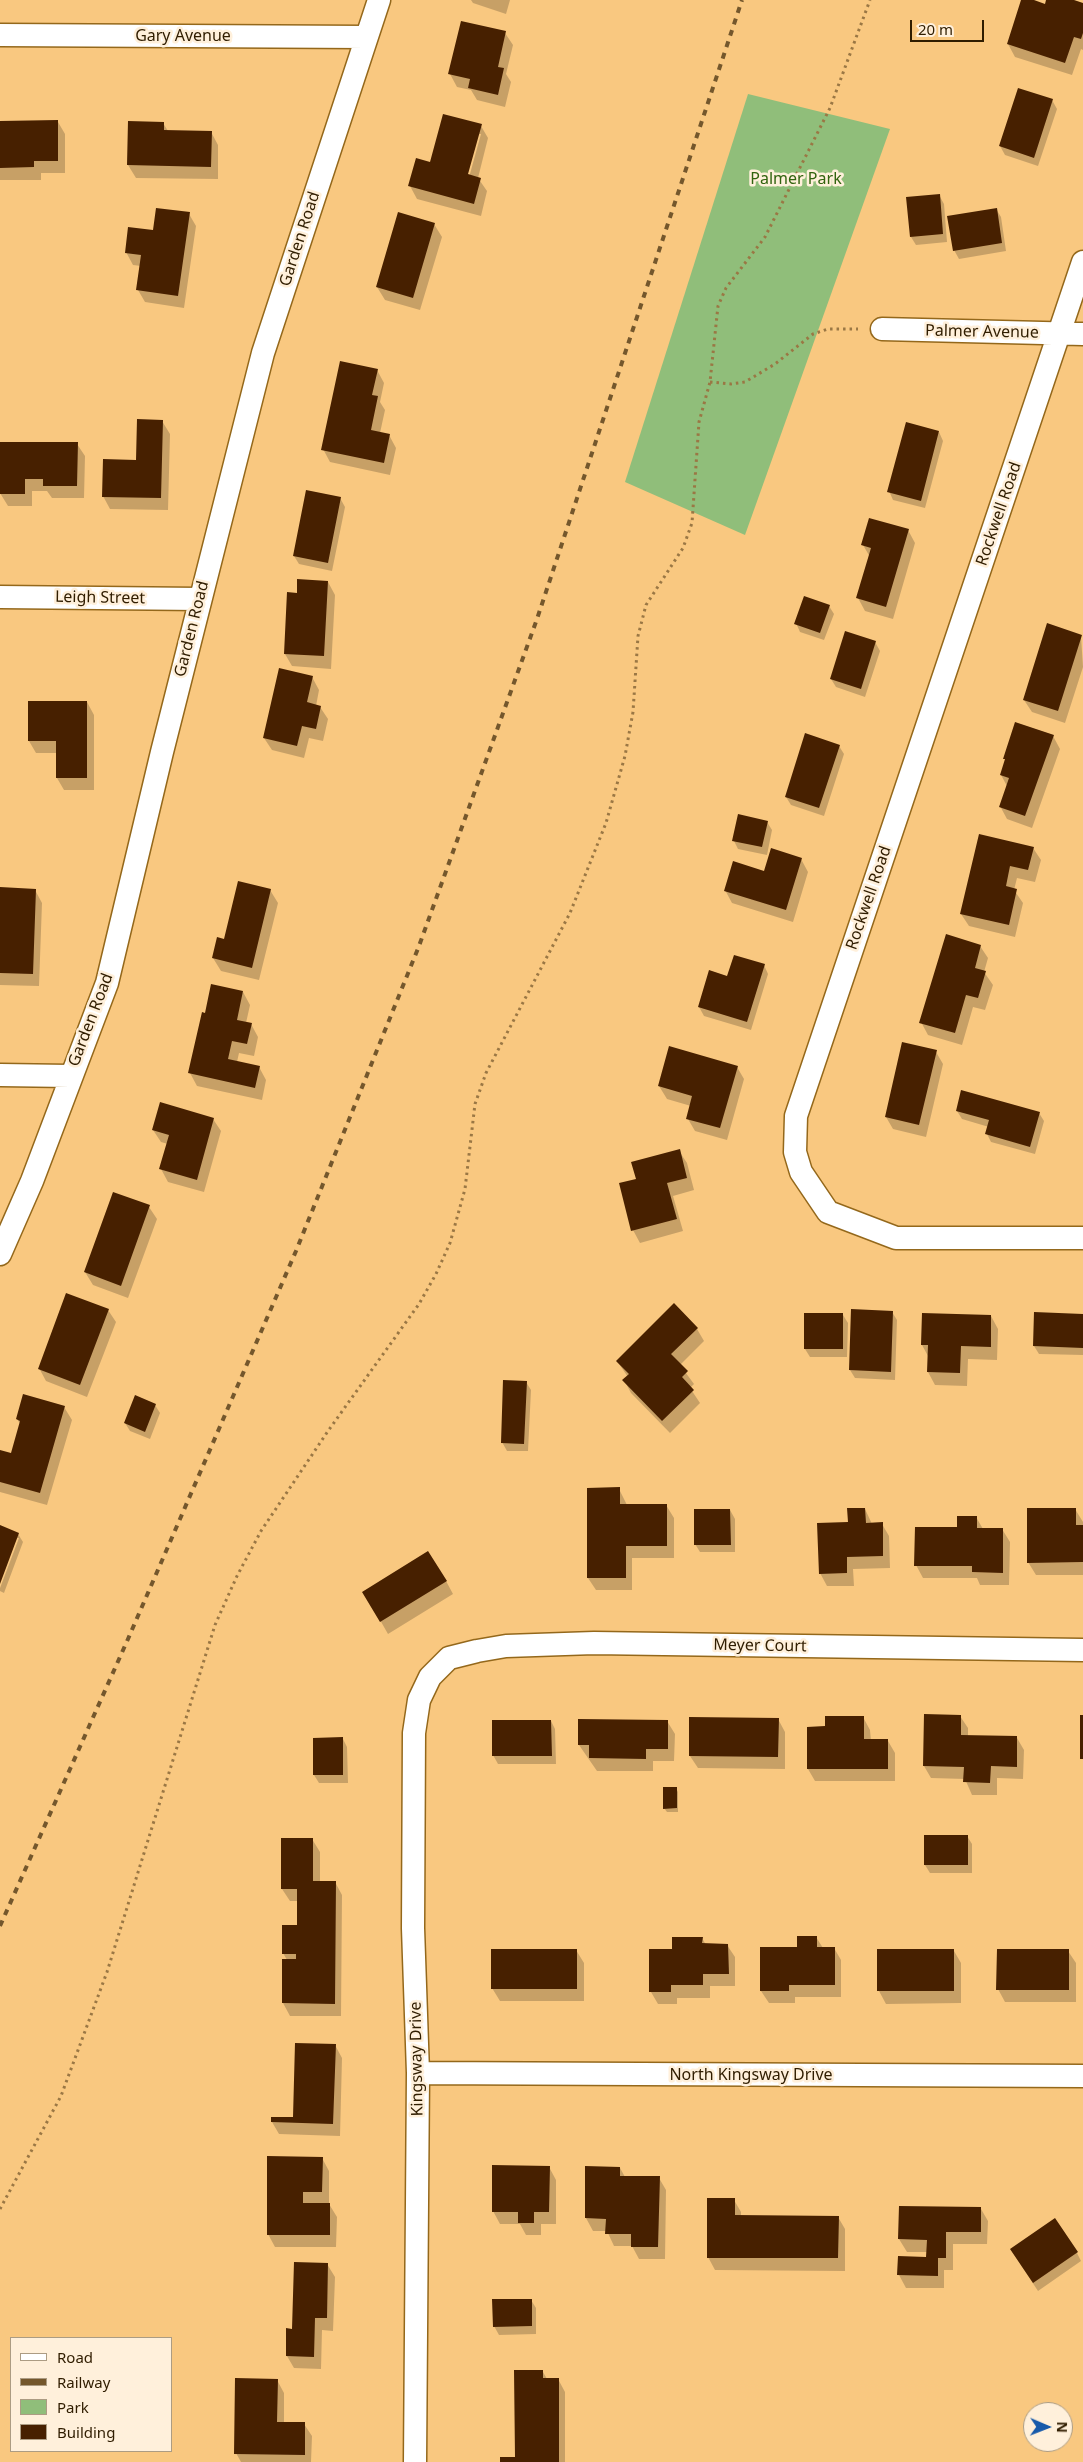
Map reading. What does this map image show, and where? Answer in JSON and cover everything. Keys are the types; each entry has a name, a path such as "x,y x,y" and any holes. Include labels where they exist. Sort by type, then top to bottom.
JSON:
{"street":[{"name":"Garden Road","path":"0,1254 32,1181 70,1076 107,983 200,599 263,353 379,0"},
{"name":"Gary Avenue","path":"0,35 366,37"},
{"name":"Rockwell Road","path":"1083,262 796,1116 795,1152 801,1172 828,1212 896,1238 1083,1238"},
{"name":"Palmer Avenue","path":"882,329 1083,334"},
{"name":"Leigh Street","path":"0,597 200,599"},
{"path":"0,1075 70,1076"},
{"name":"Meyer Court","path":"441,1664 449,1658 506,1646 594,1643 1083,1650"},
{"name":"Kingsway Drive","path":"415,2462 418,2073 413,1928 414,1734 419,1700 430,1677 441,1664"},
{"name":"North Kingsway Drive","path":"418,2073 1083,2076"}],"path":[{"path":"0,2209 62,2096 107,1972 215,1625 237,1576 262,1532 328,1431 419,1304 450,1244 465,1189 475,1104 486,1073 570,913 606,823 626,756 633,712 638,636 646,605 683,548 692,523 699,422 710,382 718,306 726,288 765,237 826,117 870,0"},
{"path":"710,382 731,384 745,382 759,376 813,334 828,329 882,329"}],"green space":[{"name":"Palmer Park","path":"748,94 890,129 745,535 625,482"}],"building":[{"path":"1021,0 1034,0 1045,4 1046,0 1074,0 1083,3 1083,33 1081,39 1074,37 1065,63 1007,44"},
{"path":"461,21 506,31 498,67 504,68 498,95 468,88 470,79 448,74"},
{"path":"1018,88 1053,99 1034,158 999,146"},
{"path":"443,114 482,124 468,174 481,178 474,204 408,186 416,158 430,162"},
{"path":"58,120 58,161 34,161 34,167 0,168 0,121"},
{"path":"128,121 164,122 164,130 212,131 211,167 127,165"},
{"path":"940,194 943,234 910,237 906,197"},
{"path":"156,208 190,212 178,296 136,290 141,255 125,253 128,227 153,230"},
{"path":"997,208 1002,243 953,251 947,216"},
{"path":"398,212 435,223 413,298 376,287"},
{"path":"340,361 378,369 372,395 378,396 371,430 390,434 384,463 321,450"},
{"path":"137,419 163,420 161,498 102,497 103,459 136,460"},
{"path":"906,422 939,431 921,501 887,492"},
{"path":"0,442 78,442 77,486 43,486 43,479 25,479 25,494 0,494"},
{"path":"306,490 341,497 328,563 293,556"},
{"path":"869,518 909,529 886,607 856,598 871,548 861,545"},
{"path":"297,579 328,581 324,656 284,654 287,592 297,593"},
{"path":"804,596 830,605 820,633 794,624"},
{"path":"1047,623 1082,635 1058,711 1023,700"},
{"path":"845,631 876,641 861,689 830,679"},
{"path":"279,668 313,676 307,702 321,706 316,729 302,726 297,746 263,738"},
{"path":"28,701 87,701 87,778 56,778 56,741 28,741"},
{"path":"1015,722 1054,735 1025,816 999,807 1009,778 1000,775 1005,759 1003,759"},
{"path":"805,733 840,745 819,808 785,797"},
{"path":"738,814 768,821 762,847 732,841"},
{"path":"979,834 1034,847 1028,870 1010,866 1006,886 1017,889 1009,925 960,914"},
{"path":"771,848 802,858 786,910 724,891 733,861 764,871"},
{"path":"238,881 271,889 252,968 212,958 217,937 224,939"},
{"path":"0,887 36,889 33,974 0,973"},
{"path":"946,934 981,945 975,968 986,971 978,998 966,995 955,1033 919,1023"},
{"path":"734,955 765,964 747,1022 698,1007 709,970 727,976"},
{"path":"211,984 243,991 237,1020 252,1023 247,1044 232,1041 228,1059 260,1066 255,1088 188,1073 202,1012 205,1013"},
{"path":"902,1042 937,1050 919,1125 885,1117"},
{"path":"669,1046 738,1066 720,1128 686,1119 692,1096 658,1086"},
{"path":"961,1090 1040,1112 1030,1147 985,1134 989,1120 956,1111"},
{"path":"160,1102 214,1118 197,1180 159,1169 169,1135 152,1130"},
{"path":"680,1149 687,1178 667,1183 677,1219 631,1231 619,1183 636,1179 631,1162"},
{"path":"113,1192 150,1205 121,1286 84,1272"},
{"path":"66,1293 109,1309 80,1385 38,1369"},
{"path":"674,1303 698,1328 671,1354 688,1371 682,1377 694,1390 662,1421 622,1380 629,1374 616,1361"},
{"path":"851,1309 893,1311 891,1372 849,1370"},
{"path":"1034,1312 1083,1314 1083,1348 1033,1346"},
{"path":"804,1313 843,1313 843,1349 804,1349"},
{"path":"922,1313 991,1315 991,1347 961,1346 960,1373 927,1372 928,1345 921,1345"},
{"path":"503,1380 527,1381 524,1444 501,1443"},
{"path":"23,1394 65,1406 40,1493 0,1482 0,1450 11,1453 20,1421 16,1419"},
{"path":"135,1395 156,1404 145,1432 124,1423"},
{"path":"620,1487 620,1504 667,1504 667,1546 626,1546 626,1578 587,1578 587,1488"},
{"path":"847,1508 865,1508 866,1523 883,1522 883,1556 847,1557 847,1573 819,1574 817,1523 848,1522"},
{"path":"1027,1508 1076,1508 1076,1525 1083,1525 1083,1562 1027,1563"},
{"path":"694,1509 730,1509 731,1545 694,1545"},
{"path":"957,1516 977,1516 977,1528 1003,1528 1003,1573 972,1572 972,1566 914,1566 915,1527 957,1527"},
{"path":"0,1525 19,1533 0,1584"},
{"path":"428,1551 447,1581 380,1622 362,1592"},
{"path":"924,1714 961,1715 961,1735 1017,1736 1017,1767 991,1766 990,1783 963,1782 964,1767 923,1766"},
{"path":"1080,1715 1083,1715 1083,1759 1080,1759"},
{"path":"825,1716 864,1716 864,1739 888,1739 888,1769 807,1769 807,1727 825,1726"},
{"path":"689,1717 779,1718 778,1757 689,1756"},
{"path":"578,1719 668,1720 668,1749 646,1749 646,1759 589,1758 589,1745 578,1745"},
{"path":"492,1720 551,1720 552,1756 492,1756"},
{"path":"343,1737 343,1775 313,1775 313,1738"},
{"path":"663,1787 677,1787 677,1808 663,1809"},
{"path":"924,1835 968,1835 968,1865 924,1865"},
{"path":"281,1838 313,1838 313,1881 336,1881 335,2004 282,2003 282,1959 296,1959 296,1954 282,1954 282,1925 297,1925 297,1889 281,1889"},
{"path":"797,1936 817,1936 817,1947 835,1947 835,1985 789,1985 789,1991 760,1991 760,1947 797,1947"},
{"path":"672,1937 703,1937 702,1943 728,1944 729,1974 703,1974 703,1985 671,1985 671,1992 649,1992 649,1949 672,1949"},
{"path":"491,1949 577,1949 577,1989 491,1989"},
{"path":"877,1949 954,1949 954,1991 877,1991"},
{"path":"997,1949 1069,1949 1069,1990 996,1990"},
{"path":"295,2043 336,2044 333,2124 271,2122 271,2117 293,2117"},
{"path":"267,2156 323,2157 322,2192 303,2192 303,2203 330,2203 330,2235 267,2235"},
{"path":"492,2165 550,2166 549,2212 534,2212 534,2223 518,2223 518,2212 492,2212"},
{"path":"585,2166 620,2167 620,2176 660,2176 658,2247 631,2247 631,2234 605,2234 606,2219 585,2218"},
{"path":"707,2198 735,2198 735,2215 839,2216 838,2258 707,2258"},
{"path":"899,2206 981,2207 981,2232 946,2232 946,2258 938,2258 938,2276 897,2275 898,2256 926,2257 927,2240 898,2239"},
{"path":"1055,2218 1078,2252 1033,2283 1010,2249"},
{"path":"294,2262 328,2263 327,2318 315,2318 314,2357 286,2356 286,2328 292,2329"},
{"path":"492,2299 532,2299 532,2326 493,2327"},
{"path":"514,2370 543,2370 543,2378 559,2378 559,2462 500,2462 500,2457 515,2457"},
{"path":"235,2378 278,2379 277,2422 305,2422 305,2455 234,2454"}],"railway":[{"path":"0,1926 128,1639 296,1251 419,946 537,619 742,0"}]}
